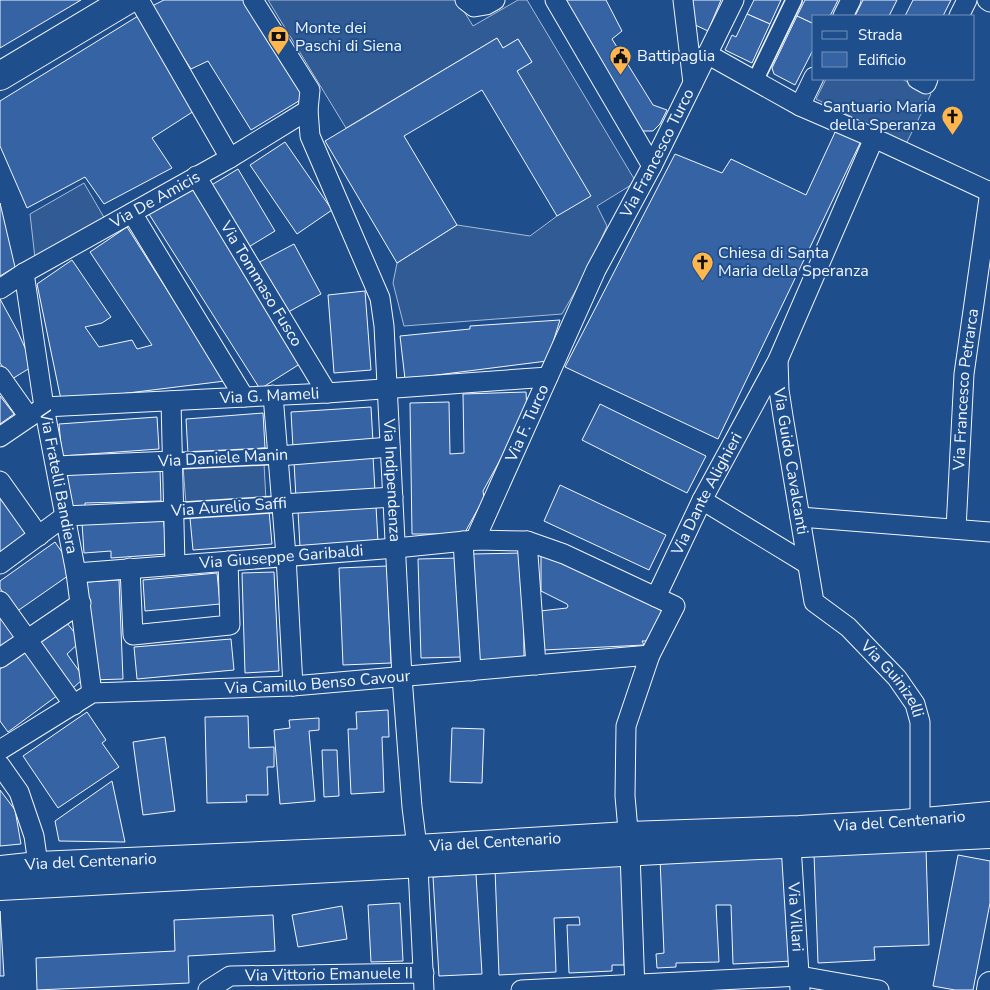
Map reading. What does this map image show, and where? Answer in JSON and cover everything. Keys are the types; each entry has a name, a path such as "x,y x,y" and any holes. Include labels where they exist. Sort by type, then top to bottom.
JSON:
{"main road":[{"path":"0,76 127,0"}],"street":[{"path":"139,0 230,158"},
{"name":"Via Indipendenza","path":"254,0 310,90 308,110 310,136 380,298 384,326 386,389 394,498 402,677 412,807 418,856 424,982"},
{"path":"465,0 474,7 486,5 495,0"},
{"path":"555,0 652,166"},
{"path":"683,0 693,83"},
{"name":"Via Francesco Turco","path":"579,306 596,270 652,166 734,0"},
{"path":"755,81 794,0"},
{"path":"844,15 851,0"},
{"path":"960,15 967,0"},
{"path":"707,54 800,106 990,192"},
{"path":"800,106 813,80"},
{"path":"919,80 926,84 928,80"},
{"name":"Via De Amicis","path":"0,289 230,158 308,110"},
{"name":"Via Dante Alighieri","path":"656,597 702,500 778,360 874,138"},
{"name":"Via Tommaso Fusco","path":"196,176 326,393"},
{"name":"Via Francesco Petrarca","path":"956,529 964,374 990,192"},
{"path":"132,213 244,397"},
{"name":"Via Fratelli Bandiera","path":"24,274 37,412 56,466 81,603 92,693"},
{"name":"Via F. Turco","path":"469,541 548,376 579,306"},
{"name":"Via Guido Cavalcanti","path":"778,360 781,407 807,564"},
{"path":"0,376 37,412 0,437"},
{"name":"Via G. Mameli","path":"37,412 171,401 386,389 548,376"},
{"path":"273,395 286,556 293,686"},
{"path":"171,401 174,565"},
{"name":"Via Daniele Manin","path":"56,466 278,456 390,447"},
{"path":"0,480 39,536"},
{"name":"Via Aurelio Saffi","path":"65,516 394,498"},
{"path":"702,500 807,564"},
{"path":"0,564 65,516"},
{"path":"800,516 990,532"},
{"path":"469,541 471,671"},
{"name":"Via Giuseppe Garibaldi","path":"76,573 469,541 527,541 564,554 656,597"},
{"path":"527,541 536,666"},
{"path":"130,568 133,635 230,625 228,560"},
{"name":"Via Guinizelli","path":"807,564 814,602 848,627 897,678 914,704 920,722 920,821"},
{"path":"635,988 629,843 624,796 626,726 650,655 675,606 656,597"},
{"path":"0,601 74,704"},
{"path":"0,658 81,603"},
{"name":"Via Camillo Benso Cavour","path":"0,750 92,693 293,686 650,655"},
{"path":"0,764 19,792 34,836 39,875"},
{"name":"Via del Centenario","path":"0,868 39,875 418,856 629,843 990,814"},
{"name":"Via del Centenario","path":"629,843 792,845 990,836"},
{"name":"Via Villari","path":"792,845 800,983"},
{"name":"Via del Centenario","path":"0,888 39,875"},
{"name":"Via Vittorio Emanuele II","path":"208,990 230,976 424,982"},
{"path":"521,990 800,983 879,990"},
{"path":"989,990 990,984"}],"shaded area":[{"path":"268,0 457,0 473,26 518,0 527,0 636,182 597,206 607,226 587,271 562,314 404,326 393,283 397,263 457,225 530,236 557,216 517,71 532,62 518,39 503,48 497,38 346,128"},
{"path":"826,80 904,80 931,94 906,144 816,99"},
{"path":"84,183 109,226 36,267 30,214"},
{"path":"264,463 266,501 186,504 183,466"}],"building":[{"path":"0,0 81,0 0,48"},
{"path":"164,0 247,0 307,96 251,130 208,61 191,69 150,7"},
{"name":"Battipaglia","path":"564,0 606,0 622,31 612,39 653,105 667,110 660,124 653,131 639,131"},
{"path":"688,0 721,0 708,31 691,23"},
{"path":"754,0 781,0 770,24 747,14"},
{"path":"805,0 838,0 830,15 812,15 812,23 797,16"},
{"path":"863,0 897,0 890,15 856,15"},
{"path":"913,0 951,0 944,15 906,15"},
{"path":"143,13 194,111 152,138 172,168 104,204 85,177 27,208 0,146 0,101"},
{"path":"747,14 770,24 752,63 725,50 732,35 736,37"},
{"path":"797,16 812,23 812,52 795,85 774,74 772,68"},
{"path":"497,38 503,48 518,39 532,62 517,71 591,196 557,216 482,90 404,136 457,225 397,263 325,141"},
{"name":"Chiesa di Santa Maria della Speranza","path":"837,128 862,139 718,439 565,367 675,154 722,173 731,159 806,195"},
{"path":"285,142 332,210 297,234 250,165"},
{"path":"238,169 275,231 242,251 205,189"},
{"path":"191,187 303,362 260,389 149,214"},
{"path":"0,203 15,267 0,276"},
{"path":"127,227 225,381 63,401 60,395 37,284 72,260 111,317 102,323 85,327 99,347 132,340 137,349 152,345 90,252"},
{"path":"294,244 321,294 281,316 254,265"},
{"path":"365,291 371,370 334,373 328,295"},
{"path":"0,299 18,332 33,366 12,379 0,363"},
{"path":"560,320 547,361 405,379 400,336 470,329 470,326"},
{"path":"526,392 527,411 483,491 484,498 464,534 412,534 410,403 449,402 450,454 464,453 463,394"},
{"path":"0,396 14,414 0,424"},
{"path":"600,404 706,456 687,493 582,440"},
{"path":"371,407 373,442 293,448 291,412"},
{"path":"263,413 265,448 188,454 186,419"},
{"path":"157,417 159,449 62,456 59,424"},
{"path":"373,456 375,492 296,498 294,462"},
{"path":"160,469 161,501 85,503 85,506 70,506 65,471"},
{"path":"560,485 666,535 649,570 544,521"},
{"path":"0,494 29,535 0,556"},
{"path":"376,506 378,542 300,547 298,511"},
{"path":"269,511 272,544 193,550 190,518"},
{"path":"163,515 167,554 111,558 111,551 84,553 82,523"},
{"path":"55,542 75,571 16,612 0,588 0,581"},
{"path":"541,551 663,611 655,641 642,641 644,645 544,650 540,611 567,608 568,606 541,591"},
{"path":"523,553 524,661 475,662 473,554"},
{"path":"458,558 461,657 421,658 418,559"},
{"path":"387,566 391,663 343,665 339,568"},
{"path":"274,572 279,671 245,673 242,573"},
{"path":"217,573 220,604 145,611 143,580"},
{"path":"119,580 123,679 91,680 87,582"},
{"path":"0,612 18,641 0,652"},
{"path":"67,623 81,641 67,654 84,678 72,689 39,641"},
{"path":"231,639 234,670 137,679 134,647"},
{"path":"25,650 58,695 8,732 0,721 0,669"},
{"path":"388,710 389,737 382,737 384,792 351,794 348,729 357,729 356,712"},
{"path":"87,712 106,740 102,743 119,767 58,808 23,756"},
{"path":"248,716 249,748 274,747 274,767 267,767 268,795 246,795 247,802 207,803 205,717"},
{"path":"319,718 319,730 309,731 315,801 280,804 274,730 290,728 289,720"},
{"path":"452,728 484,729 482,783 450,782"},
{"path":"165,737 175,811 143,815 133,742"},
{"path":"322,750 337,750 339,796 324,797"},
{"path":"112,781 125,842 59,841 55,821"},
{"path":"0,790 15,810 21,844 0,846"},
{"path":"926,849 929,945 874,947 875,960 818,963 814,854"},
{"path":"788,854 792,961 733,964 731,905 716,905 719,962 676,963 676,967 657,968 656,954 664,953 660,859"},
{"path":"958,855 990,861 990,903 973,990 955,990 933,986"},
{"path":"622,864 624,965 612,965 612,971 569,973 567,925 580,925 579,917 554,918 556,972 499,975 495,869"},
{"path":"476,874 482,974 439,976 433,877"},
{"path":"400,903 403,961 371,962 368,905"},
{"path":"342,906 347,939 298,947 292,915"},
{"path":"0,911 4,976 0,976"},
{"path":"273,915 275,951 188,956 189,983 37,990 36,958 175,951 174,920"}],"place":[{"name":"Monte dei Paschi di Siena","path":"279,56"},
{"name":"Battipaglia","path":"621,75"},
{"name":"Santuario Maria della Speranza","path":"952,135"},
{"name":"Chiesa di Santa Maria della Speranza","path":"702,281"}]}
